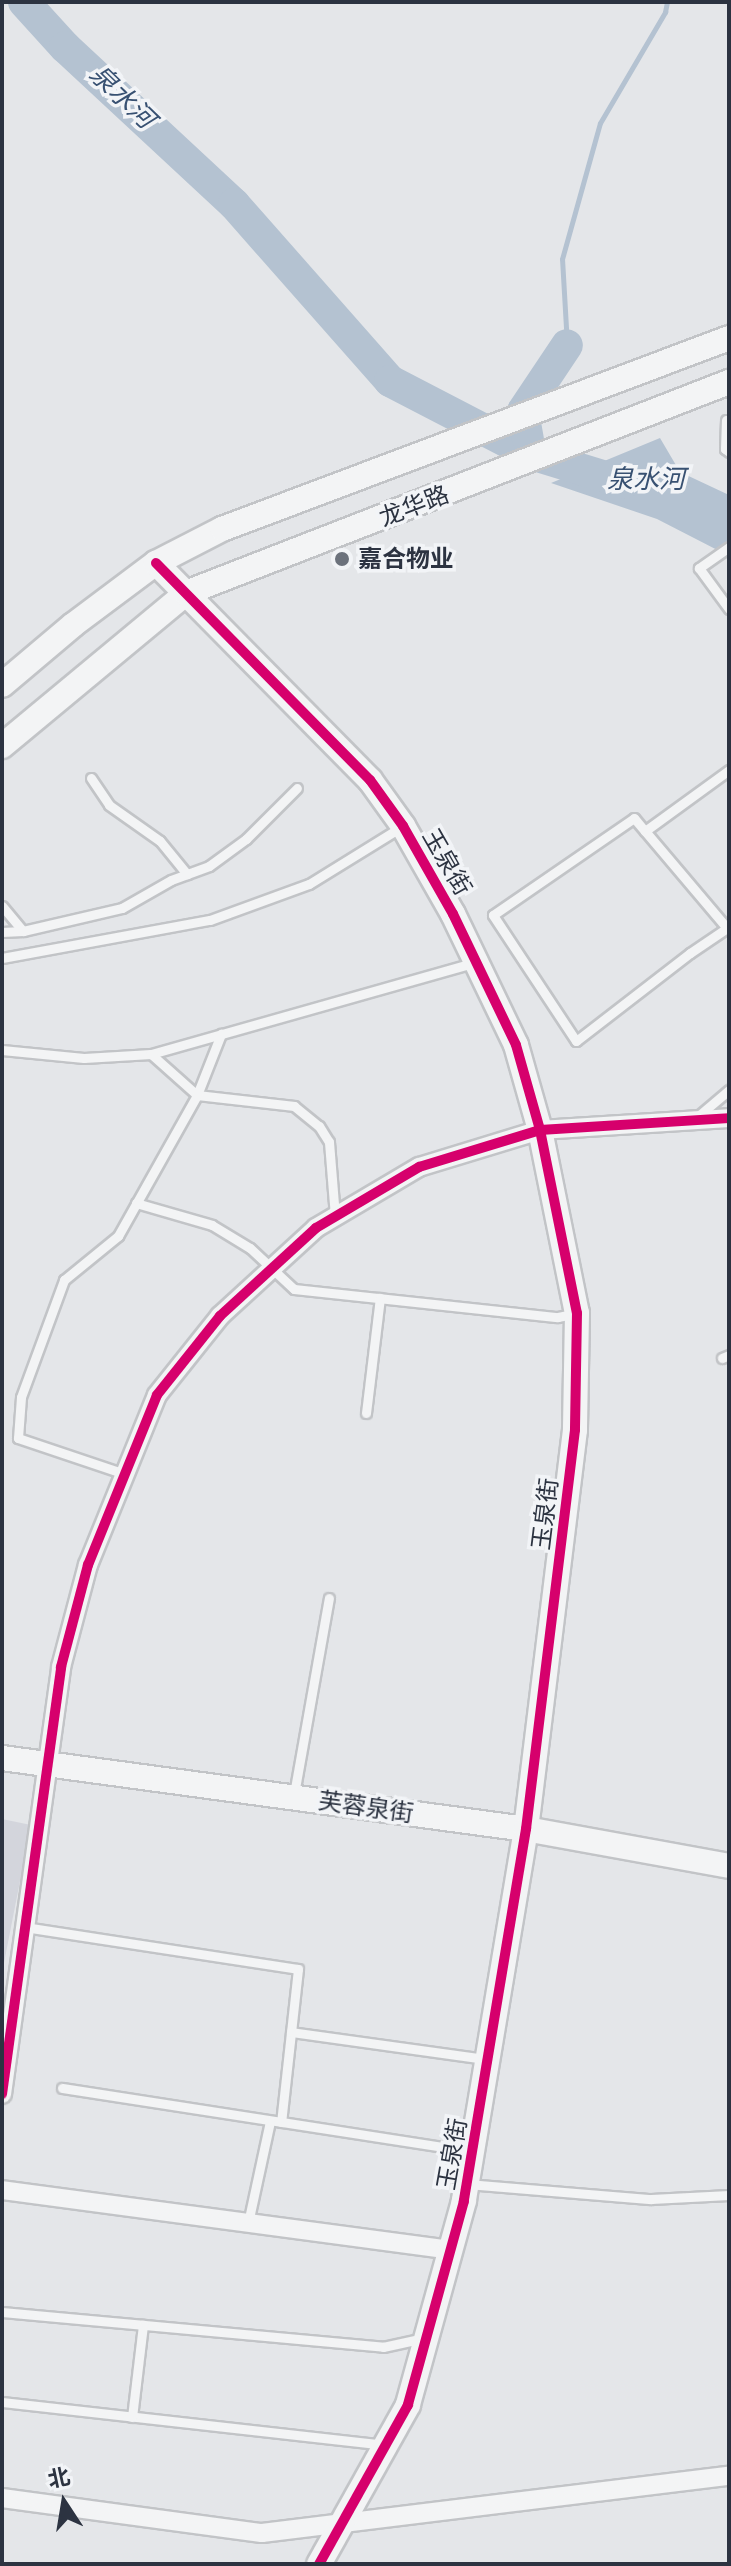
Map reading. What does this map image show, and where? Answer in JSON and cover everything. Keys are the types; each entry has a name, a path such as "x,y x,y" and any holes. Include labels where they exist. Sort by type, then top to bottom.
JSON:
{"street":[{"name":"龙华路","path":"2,685 73,625 156,563 222,529 426,455 729,338"},
{"name":"龙华路","path":"2,746 186,593 729,382"},
{"name":"玉泉街","path":"156,563 370,780 403,826 453,914 516,1045 540,1130 577,1313 575,1430 526,1829 467,2184 408,2405 339,2523 319,2564"},
{"path":"2,2094 61,1667 88,1565 157,1395 220,1316 316,1228 419,1167 540,1130 729,1118"},
{"name":"芙蓉泉街","path":"2,1758 526,1829 729,1866"},
{"path":"2,2190 451,2250"},
{"path":"2,2498 262,2533 729,2476"}],"lane":[{"path":"726,420 725,449 729,452"},
{"path":"729,547 699,568 729,609"},
{"path":"645,831 729,770"},
{"path":"91,778 109,805 160,841 187,874"},
{"path":"2,932 23,931 122,908 209,866 246,839 297,788"},
{"path":"634,818 728,928 576,1041 493,915 634,818"},
{"path":"2,958 210,920 309,884 403,826"},
{"path":"2,906 23,931"},
{"path":"2,1050 84,1058 151,1054 476,962"},
{"path":"125,1474 18,1438 21,1397 64,1280 118,1236 197,1095 221,1034"},
{"path":"151,1054 197,1095 294,1106 319,1126 329,1142 335,1217"},
{"path":"694,1120 729,1090"},
{"path":"136,1203 212,1225 250,1248 294,1289 558,1317 577,1313"},
{"path":"366,1413 380,1298"},
{"path":"294,1798 329,1598"},
{"path":"24,1927 298,1969 281,2122"},
{"path":"291,2032 488,2059"},
{"path":"62,2088 473,2152"},
{"path":"248,2223 270,2121"},
{"path":"467,2184 651,2199 729,2195"},
{"path":"2,2312 383,2347 426,2338"},
{"path":"132,2417 143,2325"},
{"path":"2,2402 384,2445"}],"shaded area":[{"path":"2,1819 31,1825 2,1973"}],"water":[{"name":"泉水河","path":"660,438 680,472 729,495 729,556 657,519 551,483"}],"waterway":[{"name":"泉水河","path":"24,2 65,47 234,204 390,381 531,454 625,483"},
{"path":"567,345 562,259 600,123 665,12 667,2"},
{"path":"528,440 523,411 567,345"}],"cycle path":[{"path":"156,563 370,780 403,826 453,914 516,1045 540,1130 577,1313 575,1430 526,1829 464,2201 408,2405 319,2564"},
{"path":"2,2094 61,1667 88,1565 157,1395 220,1316 316,1228 419,1167 540,1130 729,1118"}],"place":[{"name":"嘉合物业","path":"342,559"}]}
